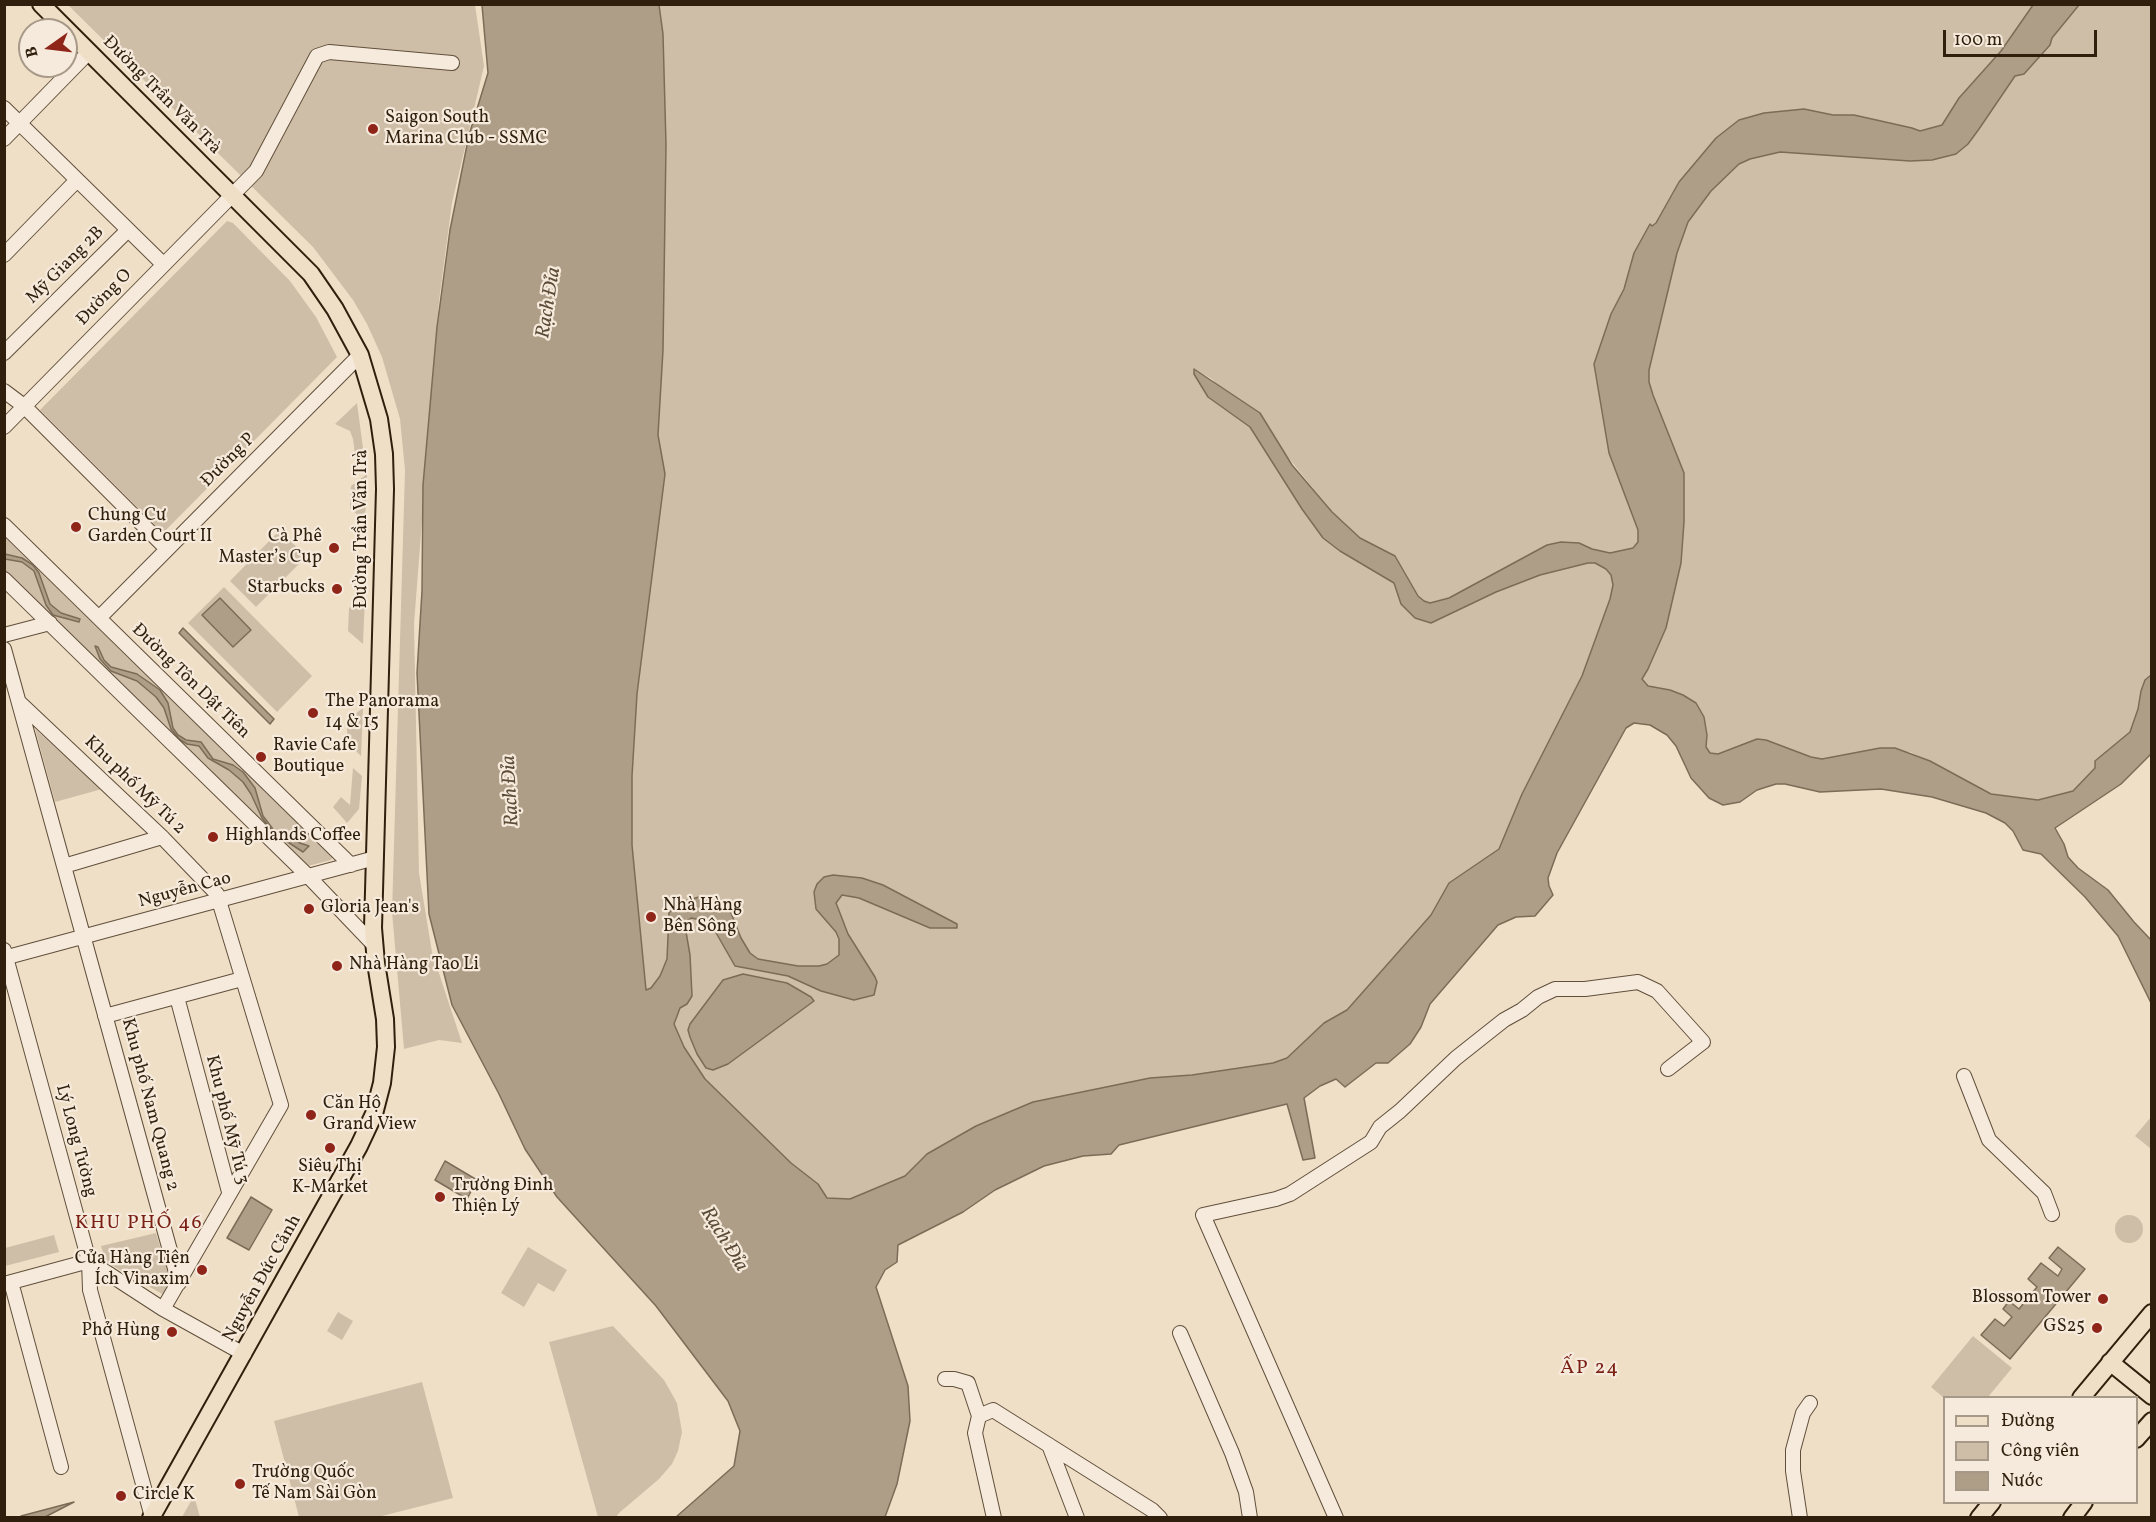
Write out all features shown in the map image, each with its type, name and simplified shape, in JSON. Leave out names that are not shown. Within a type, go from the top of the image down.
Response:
[{"type":"main road","name":"Đường Trần Văn Trà","points":[[40,4],[311,274],[336,309],[360,355],[379,419],[385,471],[375,858]]},
{"type":"main road","name":"Nguyễn Đức Cảnh","points":[[151,1517],[244,1354],[359,1146],[374,1114],[382,1083],[386,1033],[373,944],[375,858]]},
{"type":"main road","points":[[2083,1396],[2151,1313]]},
{"type":"main road","points":[[2110,1362],[2151,1396]]},
{"type":"main road","points":[[2138,1437],[2151,1421]]},
{"type":"main road","points":[[1979,1518],[1991,1504]]},
{"type":"main road","points":[[2072,1518],[2083,1504]]},
{"type":"street","points":[[4,139],[89,52]]},
{"type":"street","name":"Đường O","points":[[4,427],[256,171],[313,61],[320,54],[330,52],[452,63]]},
{"type":"street","points":[[4,108],[163,264]]},
{"type":"street","points":[[4,255],[77,180]]},
{"type":"street","name":"Mỹ Giang 2B","points":[[4,352],[128,230]]},
{"type":"street","name":"Đường P","points":[[99,618],[360,355]]},
{"type":"street","points":[[4,391],[24,406],[167,549]]},
{"type":"street","name":"Đường Tôn Dật Tiên","points":[[4,525],[351,865]]},
{"type":"street","points":[[4,579],[308,876],[373,944]]},
{"type":"street","points":[[4,635],[50,623]]},
{"type":"street","points":[[4,649],[84,937]]},
{"type":"street","name":"Khu phố Mỹ Tú 2","points":[[19,702],[162,837],[214,889],[220,900]]},
{"type":"street","points":[[64,866],[162,837]]},
{"type":"street","name":"Nguyễn Cao","points":[[5,955],[84,937],[375,858]]},
{"type":"street","points":[[220,900],[281,1105],[229,1192]]},
{"type":"street","name":"Khu phố Nam Quang 2","points":[[84,937],[179,1283]]},
{"type":"street","name":"Lý Long Tường","points":[[5,955],[89,1261],[90,1290],[151,1517]]},
{"type":"street","points":[[105,1016],[242,979]]},
{"type":"street","points":[[1336,1518],[1203,1215],[1290,1194],[1371,1142],[1380,1127],[1456,1058],[1504,1020],[1522,1010],[1538,997],[1555,989],[1585,990],[1638,982],[1657,991],[1703,1042],[1668,1069]]},
{"type":"street","name":"Khu phố Mỹ Tú 3","points":[[163,1308],[229,1192],[177,997]]},
{"type":"street","points":[[1964,1076],[1989,1140],[2044,1193],[2052,1214]]},
{"type":"street","points":[[61,1467],[8,1283],[89,1261],[163,1308],[244,1354]]},
{"type":"street","points":[[1180,1333],[1232,1453],[1246,1492],[1250,1518]]},
{"type":"street","points":[[945,1379],[968,1383],[979,1416],[975,1433],[994,1518]]},
{"type":"street","points":[[1800,1518],[1793,1471],[1793,1450],[1803,1413],[1810,1403]]},
{"type":"street","points":[[979,1416],[993,1410],[1160,1518]]},
{"type":"street","points":[[1050,1445],[1077,1518]]},
{"type":"green space","points":[[68,5],[475,5],[484,66],[452,203],[439,301],[414,624],[419,873],[432,952],[462,1043],[439,1040],[404,1049],[392,912],[405,470],[400,419],[382,357],[353,300],[313,247]]},
{"type":"green space","points":[[659,5],[2033,5],[2001,51],[1959,98],[1942,125],[1920,131],[1854,115],[1833,115],[1804,109],[1764,113],[1679,182],[1656,223],[1634,253],[1624,289],[1611,314],[1594,364],[1609,453],[1638,530],[1638,542],[1633,548],[1610,553],[1579,543],[1547,545],[1449,598],[1430,603],[1424,601],[1418,596],[1395,556],[1360,538],[1347,528],[1283,451],[1212,379],[1194,369],[1208,397],[1250,427],[1323,538],[1340,551],[1394,583],[1402,604],[1415,618],[1431,623],[1496,592],[1540,575],[1588,563],[1595,563],[1606,569],[1611,575],[1613,585],[1610,599],[1582,676],[1522,794],[1500,849],[1449,883],[1431,915],[1347,1010],[1324,1023],[1287,1058],[1273,1063],[1192,1075],[1150,1078],[1100,1088],[976,1126],[927,1154],[905,1176],[850,1199],[827,1198],[818,1184],[791,1163],[705,1079],[684,1047],[674,1024],[646,991],[632,845],[632,776],[637,694],[665,474],[658,435],[663,350],[666,145],[663,34]]},
{"type":"green space","points":[[2079,5],[2151,5],[2152,675],[2145,680],[2131,732],[2095,761],[2095,768],[2073,791],[2038,801],[1991,794],[1910,752],[1822,759],[1757,739],[1717,754],[1710,753],[1706,747],[1704,717],[1670,690],[1648,686],[1642,678],[1666,628],[1681,563],[1684,473],[1653,395],[1649,382],[1649,370],[1677,253],[1688,222],[1711,191],[1739,164],[1750,159],[1780,152],[1910,161],[1932,160],[1956,154],[1968,144],[2015,76],[2050,45],[2052,39]]},
{"type":"green space","points":[[227,221],[233,223],[290,281],[316,317],[337,357],[163,533],[40,410]]},
{"type":"green space","points":[[357,403],[363,448],[355,454],[350,431],[335,424]]},
{"type":"green space","points":[[367,474],[365,522],[350,508],[351,486]]},
{"type":"green space","points":[[280,530],[306,557],[256,607],[230,581]]},
{"type":"green space","points":[[4,532],[333,856],[331,860],[308,866],[302,865],[5,572]]},
{"type":"green space","points":[[224,587],[312,676],[277,712],[188,623]]},
{"type":"green space","points":[[365,597],[363,644],[348,631],[349,608]]},
{"type":"green space","points":[[363,708],[361,756],[347,742],[347,720]]},
{"type":"green space","points":[[35,729],[102,789],[55,802]]},
{"type":"green space","points":[[353,768],[362,776],[359,809],[347,823],[333,807],[341,797],[350,805]]},
{"type":"green space","points":[[2151,1117],[2151,1149],[2135,1136]]},
{"type":"green space","points":[[2129,1215],[2139,1219],[2143,1229],[2139,1239],[2129,1243],[2119,1239],[2115,1229],[2119,1219]]},
{"type":"green space","points":[[156,1233],[171,1283],[164,1295],[106,1262],[101,1246]]},
{"type":"green space","points":[[54,1235],[59,1252],[5,1266],[5,1248]]},
{"type":"green space","points":[[528,1247],[567,1270],[554,1292],[538,1283],[524,1307],[501,1293]]},
{"type":"green space","points":[[338,1312],[353,1321],[342,1340],[327,1331]]},
{"type":"green space","points":[[613,1326],[664,1380],[677,1403],[682,1432],[678,1451],[672,1464],[659,1479],[616,1517],[598,1517],[549,1342]]},
{"type":"green space","points":[[1973,1336],[2012,1368],[1989,1396],[1943,1397],[1931,1387]]},
{"type":"green space","points":[[422,1382],[453,1498],[378,1517],[299,1517],[274,1421]]},
{"type":"green space","points":[[194,1496],[200,1517],[182,1517]]},
{"type":"water","name":"Rạch Đỉa","points":[[482,5],[659,5],[663,34],[666,145],[663,350],[658,435],[665,474],[637,694],[632,776],[632,845],[646,990],[651,988],[660,976],[667,959],[669,913],[678,903],[699,897],[708,896],[727,903],[741,938],[750,953],[758,959],[798,966],[827,964],[839,955],[839,939],[836,932],[816,909],[814,892],[817,884],[824,877],[833,875],[862,878],[883,885],[957,924],[957,928],[930,928],[859,898],[842,895],[836,903],[848,934],[877,982],[874,995],[854,1000],[821,991],[788,976],[735,966],[715,931],[696,919],[691,918],[687,921],[685,926],[690,955],[692,996],[687,1004],[680,1008],[674,1024],[684,1047],[705,1079],[791,1163],[818,1184],[827,1198],[850,1199],[905,1176],[927,1154],[976,1126],[1033,1102],[1150,1078],[1192,1075],[1273,1063],[1287,1058],[1324,1023],[1347,1010],[1431,915],[1449,883],[1499,849],[1522,794],[1582,676],[1610,599],[1613,585],[1611,575],[1606,569],[1595,563],[1588,563],[1540,575],[1496,592],[1431,623],[1415,618],[1401,604],[1394,583],[1340,551],[1323,538],[1250,427],[1208,397],[1194,374],[1194,369],[1260,413],[1292,465],[1332,512],[1360,538],[1395,556],[1418,596],[1424,601],[1430,603],[1449,598],[1547,545],[1561,542],[1579,543],[1610,553],[1633,548],[1638,542],[1638,530],[1609,453],[1594,364],[1611,314],[1624,289],[1634,253],[1650,224],[1652,226],[1656,223],[1679,182],[1716,138],[1739,120],[1764,113],[1804,109],[1833,115],[1854,115],[1920,131],[1942,125],[1959,98],[2001,51],[2033,5],[2079,5],[2052,38],[2050,45],[2024,74],[2015,76],[1968,144],[1956,154],[1932,160],[1910,161],[1780,152],[1750,159],[1739,164],[1711,191],[1688,222],[1677,253],[1649,370],[1649,382],[1653,395],[1684,473],[1681,563],[1666,628],[1642,679],[1648,686],[1670,690],[1696,703],[1704,717],[1706,747],[1710,753],[1718,754],[1757,739],[1822,759],[1880,748],[1895,748],[1930,761],[1991,794],[2038,800],[2073,791],[2095,768],[2095,761],[2130,732],[2145,680],[2151,675],[2151,754],[2121,784],[2055,828],[2068,857],[2078,868],[2108,890],[2151,940],[2151,1003],[2118,936],[2085,897],[2041,854],[2023,850],[2013,831],[2005,823],[1986,813],[1932,797],[1881,789],[1820,792],[1776,784],[1757,790],[1740,802],[1723,805],[1709,798],[1691,778],[1676,746],[1667,735],[1650,725],[1634,723],[1626,728],[1557,853],[1548,878],[1553,895],[1535,916],[1516,917],[1498,925],[1430,1004],[1421,1027],[1410,1044],[1388,1063],[1376,1063],[1345,1087],[1336,1079],[1320,1086],[1304,1098],[1315,1158],[1303,1160],[1287,1104],[1119,1145],[1111,1154],[1083,1156],[1044,1166],[995,1190],[963,1212],[898,1245],[897,1262],[885,1270],[876,1287],[908,1386],[910,1421],[897,1484],[885,1517],[676,1517],[734,1466],[740,1431],[728,1401],[656,1306],[557,1197],[525,1149],[452,1005],[429,914],[417,673],[422,591],[423,485],[437,327],[450,230],[469,135],[488,73]]},
{"type":"water","points":[[5,554],[22,558],[33,565],[39,573],[50,604],[61,613],[80,619],[79,622],[53,615],[46,605],[34,571],[22,562],[5,559]]},
{"type":"water","points":[[220,598],[251,630],[233,647],[202,615]]},
{"type":"water","points":[[183,628],[274,719],[270,724],[179,633]]},
{"type":"water","points":[[95,646],[111,667],[137,674],[160,690],[168,703],[173,728],[178,735],[186,740],[201,742],[213,759],[233,765],[243,772],[255,788],[263,816],[273,829],[288,839],[309,846],[303,852],[274,833],[262,818],[243,782],[229,770],[208,758],[199,746],[187,744],[179,739],[171,729],[164,708],[156,697],[137,681],[111,671],[100,659]]},
{"type":"water","points":[[743,974],[787,983],[814,1001],[728,1064],[713,1070],[706,1068],[690,1037],[688,1030],[690,1024],[723,980]]},
{"type":"water","points":[[445,1161],[477,1180],[467,1199],[435,1180]]},
{"type":"water","points":[[251,1197],[272,1210],[249,1250],[227,1238]]},
{"type":"water","points":[[2058,1247],[2085,1269],[2010,1359],[1981,1335],[1995,1319],[2004,1326],[2012,1317],[2003,1309],[2009,1301],[2019,1309],[2037,1287],[2028,1279],[2041,1263],[2058,1276],[2062,1269],[2049,1258]]},
{"type":"water","points":[[74,1502],[45,1517],[21,1517],[21,1516]]},
{"type":"place","name":"Saigon South Marina Club - SSMC","points":[[373,129]]},
{"type":"place","name":"Chung Cư Garden Court II","points":[[76,527]]},
{"type":"place","name":"Cà Phê Master’s Cup","points":[[334,548]]},
{"type":"place","name":"Starbucks","points":[[337,589]]},
{"type":"place","name":"The Panorama 14 & 15","points":[[313,713]]},
{"type":"place","name":"Ravie Cafe Boutique","points":[[261,757]]},
{"type":"place","name":"Highlands Coffee","points":[[213,837]]},
{"type":"place","name":"Gloria Jean's","points":[[309,909]]},
{"type":"place","name":"Nhà Hàng Bên Sông","points":[[651,917]]},
{"type":"place","name":"Nhà Hàng Tao Li","points":[[337,966]]},
{"type":"place","name":"Căn Hộ Grand View","points":[[311,1115]]},
{"type":"place","name":"Siêu Thị K-Market","points":[[330,1148]]},
{"type":"place","name":"Trường Đinh Thiện Lý","points":[[440,1197]]},
{"type":"place","name":"Cửa Hàng Tiện Ích Vinaxim","points":[[202,1270]]},
{"type":"place","name":"Blossom Tower","points":[[2103,1299]]},
{"type":"place","name":"GS25","points":[[2097,1328]]},
{"type":"place","name":"Phở Hùng","points":[[172,1332]]},
{"type":"place","name":"Trường Quốc Tế Nam Sài Gòn","points":[[240,1484]]},
{"type":"place","name":"Circle K","points":[[121,1496]]},
{"type":"district","name":"KHU PHỐ 46","points":[[139,1224]]},
{"type":"district","name":"ẤP 24","points":[[1590,1369]]}]
